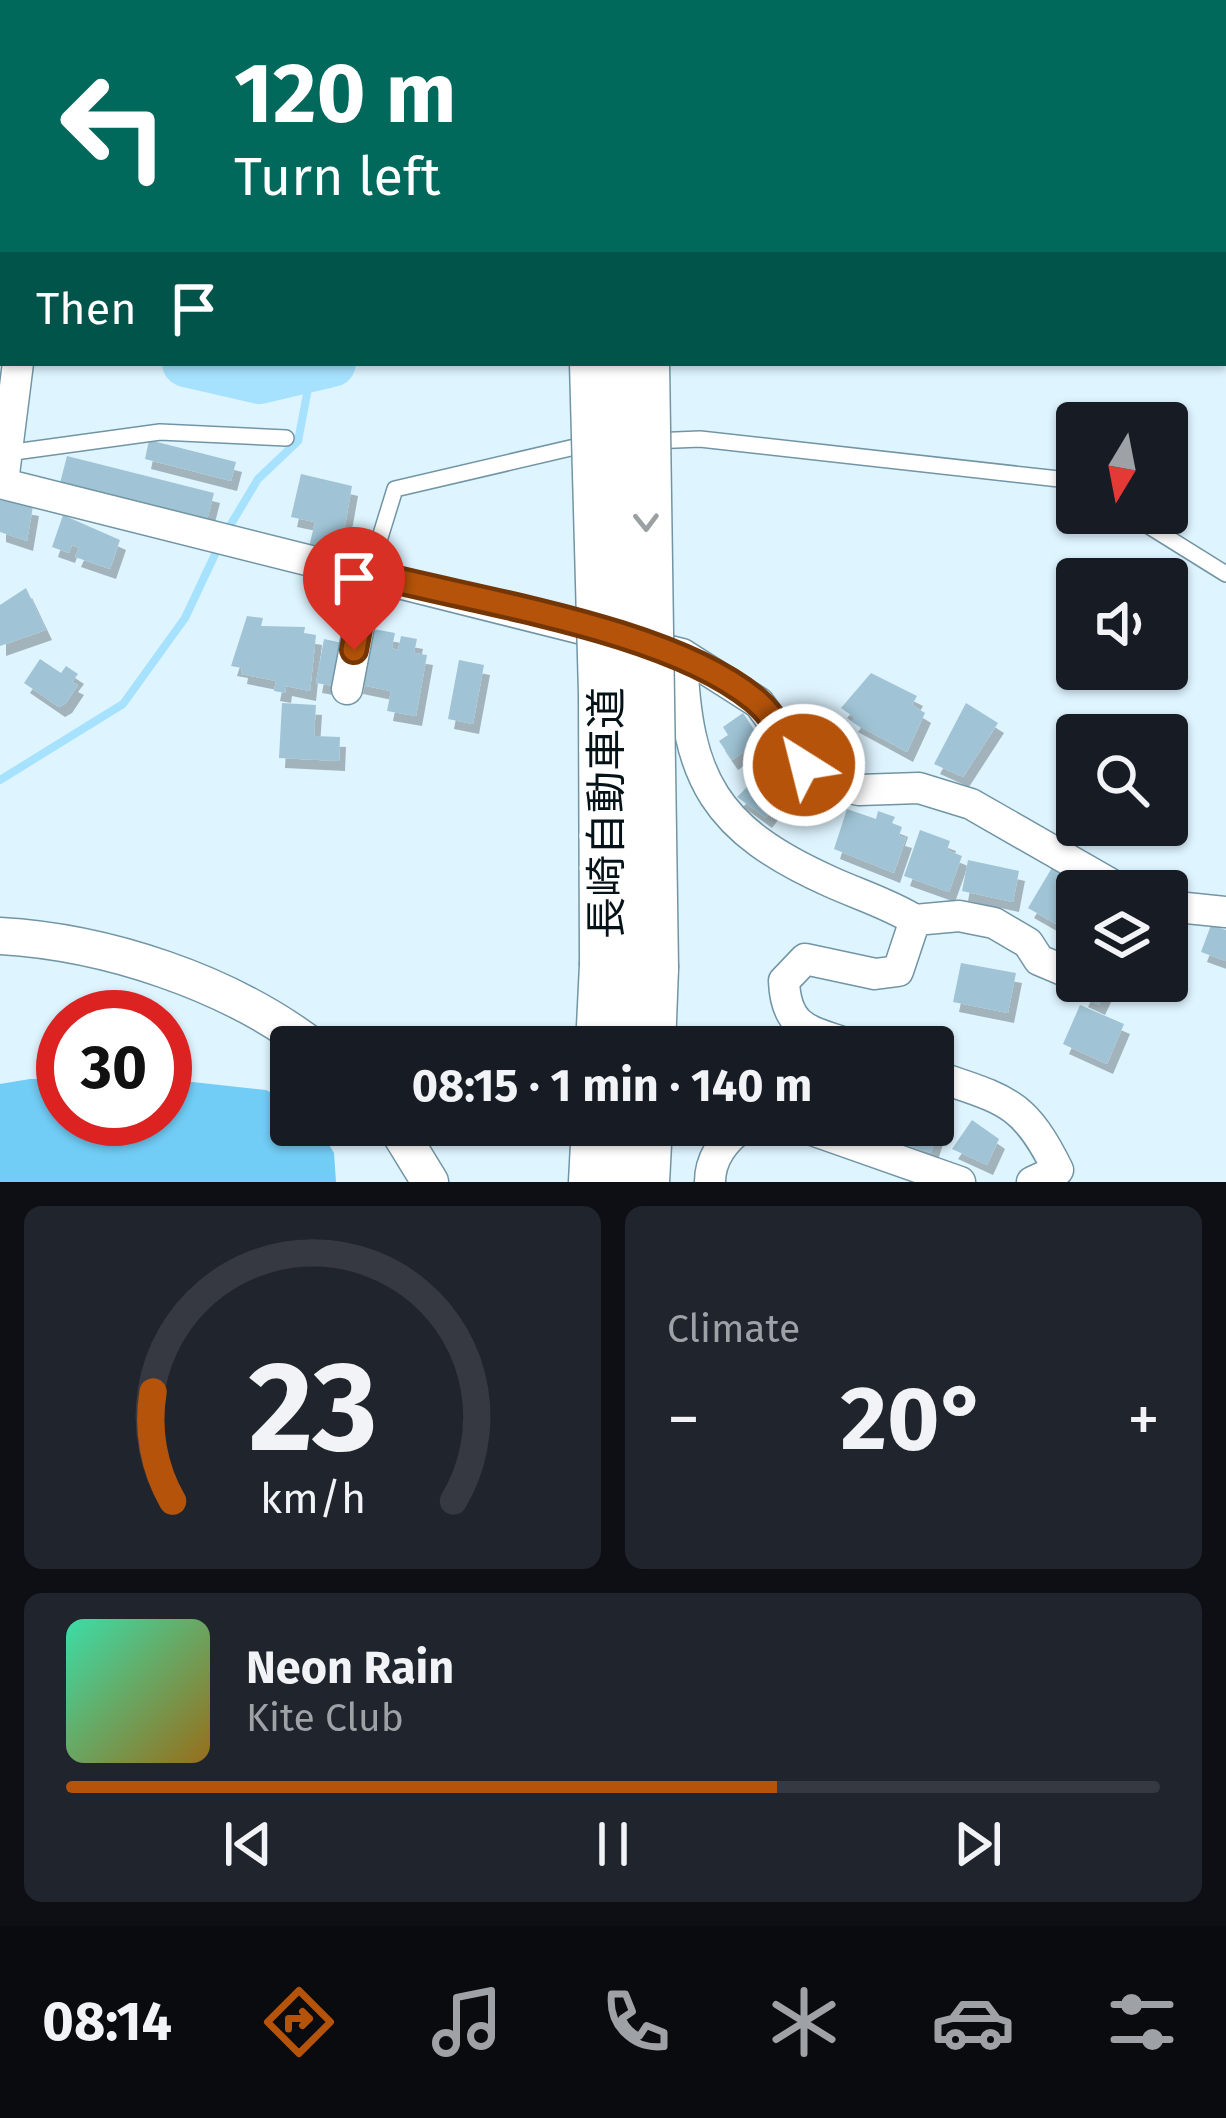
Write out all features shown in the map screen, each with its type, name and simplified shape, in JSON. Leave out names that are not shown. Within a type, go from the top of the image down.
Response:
[{"type":"highway","name":"長崎自動車道","points":[[597,366],[607,693],[629,967],[643,1026]]},
{"type":"highway","name":"長崎自動車道","points":[[610,1026],[629,967],[642,366]]},
{"type":"highway","points":[[596,1182],[598,1146]]},
{"type":"highway","points":[[642,1182],[644,1146]]},
{"type":"street","points":[[18,366],[3,473],[204,533],[682,654],[759,703],[804,765],[827,783],[859,790],[920,788],[971,805],[1087,870]]},
{"type":"street","points":[[347,689],[369,573]]},
{"type":"street","points":[[682,654],[684,712],[696,767],[726,811],[758,845],[915,920],[958,916],[994,923],[1028,943],[1039,960],[1056,967]]},
{"type":"street","points":[[1188,908],[1226,912]]},
{"type":"street","points":[[800,1026],[784,1007],[784,980],[805,959],[875,974],[898,970],[915,920]]},
{"type":"street","points":[[0,936],[76,947],[176,976],[285,1026]]},
{"type":"street","points":[[954,1082],[1004,1100],[1025,1113],[1058,1178]]},
{"type":"street","points":[[408,1146],[430,1182]]},
{"type":"street","points":[[710,1182],[710,1166],[722,1146]]},
{"type":"street","points":[[858,1146],[960,1182]]},
{"type":"lane","points":[[3,473],[160,432],[286,438]]},
{"type":"lane","points":[[369,573],[395,489],[576,444],[700,439],[1056,479]]},
{"type":"lane","points":[[1162,534],[1226,574]]},
{"type":"shaded area","points":[[36,1079],[36,1146],[192,1146],[192,1082],[266,1090],[270,1092],[270,1146],[330,1146],[336,1182],[0,1182],[0,1084]]},
{"type":"building","points":[[149,440],[236,462],[231,481],[145,459]]},
{"type":"building","points":[[67,456],[214,493],[206,524],[59,487]]},
{"type":"building","points":[[301,474],[352,486],[340,554],[309,547],[315,522],[291,517]]},
{"type":"building","points":[[0,500],[33,506],[27,541],[0,532]]},
{"type":"building","points":[[63,515],[120,540],[110,569],[75,557],[79,548],[72,545],[69,553],[52,547]]},
{"type":"building","points":[[26,588],[46,630],[0,646],[0,605]]},
{"type":"building","points":[[247,616],[263,618],[261,626],[305,627],[304,633],[316,635],[310,691],[286,686],[285,693],[274,691],[276,681],[241,674],[242,668],[231,666]]},
{"type":"building","points":[[368,628],[395,633],[392,648],[398,650],[401,636],[417,639],[414,653],[427,655],[416,716],[387,711],[391,691],[357,684]]},
{"type":"building","points":[[324,639],[347,644],[339,687],[316,683]]},
{"type":"building","points":[[40,659],[61,673],[66,666],[78,674],[72,682],[78,685],[59,707],[24,683]]},
{"type":"building","points":[[459,660],[484,665],[473,724],[448,719]]},
{"type":"building","points":[[871,673],[917,696],[912,705],[925,713],[907,752],[852,722],[855,718],[841,708]]},
{"type":"building","points":[[282,703],[316,705],[314,736],[340,737],[339,761],[279,758]]},
{"type":"building","points":[[966,703],[998,723],[963,777],[934,764]]},
{"type":"building","points":[[743,713],[761,740],[732,760],[719,741],[728,735],[723,727]]},
{"type":"building","points":[[774,758],[795,780],[766,818],[737,797],[755,779],[751,775]]},
{"type":"building","points":[[847,809],[876,819],[878,811],[895,817],[892,823],[902,827],[899,836],[906,838],[894,873],[834,849]]},
{"type":"building","points":[[920,830],[950,841],[947,850],[962,856],[949,892],[904,876]]},
{"type":"building","points":[[968,860],[1019,871],[1013,902],[962,891]]},
{"type":"building","points":[[1053,866],[1058,870],[1056,924],[1028,908]]},
{"type":"building","points":[[1211,925],[1226,930],[1226,961],[1201,952]]},
{"type":"building","points":[[961,963],[1016,973],[1008,1013],[953,1002]]},
{"type":"building","points":[[1080,1005],[1124,1024],[1107,1064],[1063,1044]]},
{"type":"building","points":[[972,1120],[999,1139],[987,1165],[952,1149]]},
{"type":"waterway","points":[[199,366],[260,380],[319,366]]},
{"type":"waterway","points":[[225,534],[258,479],[298,441],[312,368]]},
{"type":"waterway","points":[[0,780],[123,704],[185,618],[218,548]]},
{"type":"route","points":[[354,650],[369,573],[545,617],[682,654],[731,681],[759,703],[804,765]]}]
